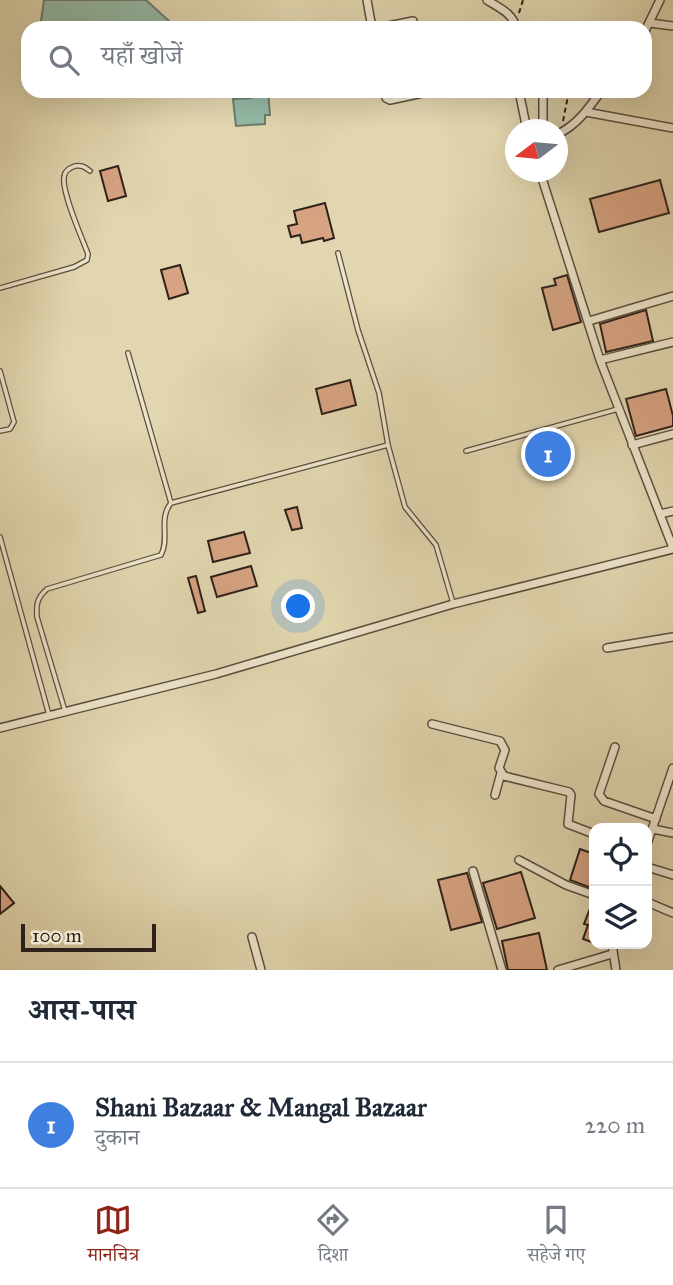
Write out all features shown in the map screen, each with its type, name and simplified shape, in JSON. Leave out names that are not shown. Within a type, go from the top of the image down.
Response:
[{"type":"street","points":[[367,0],[371,21]]},
{"type":"street","points":[[487,0],[509,14],[513,21]]},
{"type":"street","points":[[651,21],[660,0]]},
{"type":"street","points":[[652,23],[673,26]]},
{"type":"street","points":[[520,98],[525,119]]},
{"type":"street","points":[[542,119],[543,98]]},
{"type":"street","points":[[568,127],[586,112],[596,98]]},
{"type":"street","points":[[586,112],[673,128]]},
{"type":"street","points":[[0,727],[216,674],[453,604],[673,549],[600,360],[543,182]]},
{"type":"street","points":[[589,321],[673,296]]},
{"type":"street","points":[[600,360],[673,342]]},
{"type":"street","points":[[632,445],[673,434]]},
{"type":"street","points":[[660,514],[673,511]]},
{"type":"street","points":[[607,648],[673,637]]},
{"type":"street","points":[[432,724],[500,741],[505,750],[495,795]]},
{"type":"street","points":[[615,747],[599,794],[601,798],[604,802],[656,819]]},
{"type":"street","points":[[673,768],[653,829],[673,833]]},
{"type":"street","points":[[500,773],[569,792],[571,799],[568,824],[589,832]]},
{"type":"street","points":[[519,860],[566,885],[589,893]]},
{"type":"street","points":[[652,868],[673,874]]},
{"type":"street","points":[[473,871],[502,970]]},
{"type":"street","points":[[652,904],[673,913]]},
{"type":"street","points":[[252,937],[261,970]]},
{"type":"street","points":[[612,949],[616,970]]},
{"type":"street","points":[[558,970],[612,954]]},
{"type":"lane","points":[[0,288],[74,267],[87,260],[88,254],[68,197],[64,176],[65,172],[76,166],[90,171]]},
{"type":"lane","points":[[338,253],[369,368],[379,393],[388,445],[405,507],[436,545],[453,604]]},
{"type":"lane","points":[[65,711],[37,617],[36,604],[40,595],[56,585],[162,555],[165,546],[164,516],[171,503],[128,353]]},
{"type":"lane","points":[[0,371],[14,422],[10,429],[0,431]]},
{"type":"lane","points":[[466,451],[618,410]]},
{"type":"lane","points":[[171,503],[388,445]]},
{"type":"lane","points":[[0,537],[49,715]]},
{"type":"path","points":[[517,21],[523,0]]},
{"type":"path","points":[[562,119],[567,98]]},
{"type":"shaded area","points":[[44,0],[146,0],[169,21],[41,21]]},
{"type":"shaded area","points":[[269,98],[270,115],[265,115],[265,124],[236,126],[233,99]]},
{"type":"building","points":[[118,166],[126,196],[108,201],[100,171]]},
{"type":"building","points":[[660,180],[669,213],[599,232],[590,199]]},
{"type":"building","points":[[325,203],[334,238],[302,243],[300,235],[291,237],[288,226],[297,224],[294,211]]},
{"type":"building","points":[[180,265],[188,293],[169,299],[161,270]]},
{"type":"building","points":[[567,275],[581,322],[553,330],[542,288],[556,285],[554,279]]},
{"type":"building","points":[[646,310],[653,341],[606,352],[600,324]]},
{"type":"building","points":[[350,380],[356,405],[322,414],[316,389]]},
{"type":"building","points":[[666,389],[673,426],[636,436],[626,399]]},
{"type":"building","points":[[297,507],[302,528],[292,530],[285,510]]},
{"type":"building","points":[[244,532],[250,553],[213,562],[208,541]]},
{"type":"building","points":[[251,566],[257,586],[217,597],[211,577]]},
{"type":"building","points":[[196,576],[205,611],[198,613],[188,578]]},
{"type":"building","points":[[580,849],[589,852],[589,887],[570,880]]},
{"type":"building","points":[[521,872],[535,918],[497,929],[483,883]]},
{"type":"building","points":[[467,873],[482,922],[451,930],[438,880]]},
{"type":"building","points":[[0,886],[14,903],[0,914]]},
{"type":"building","points":[[589,911],[589,941],[583,939],[588,925],[584,924]]},
{"type":"building","points":[[539,933],[547,970],[508,970],[502,941]]},
{"type":"place","name":"Shani Bazaar & Mangal Bazaar","points":[[548,454]]}]
